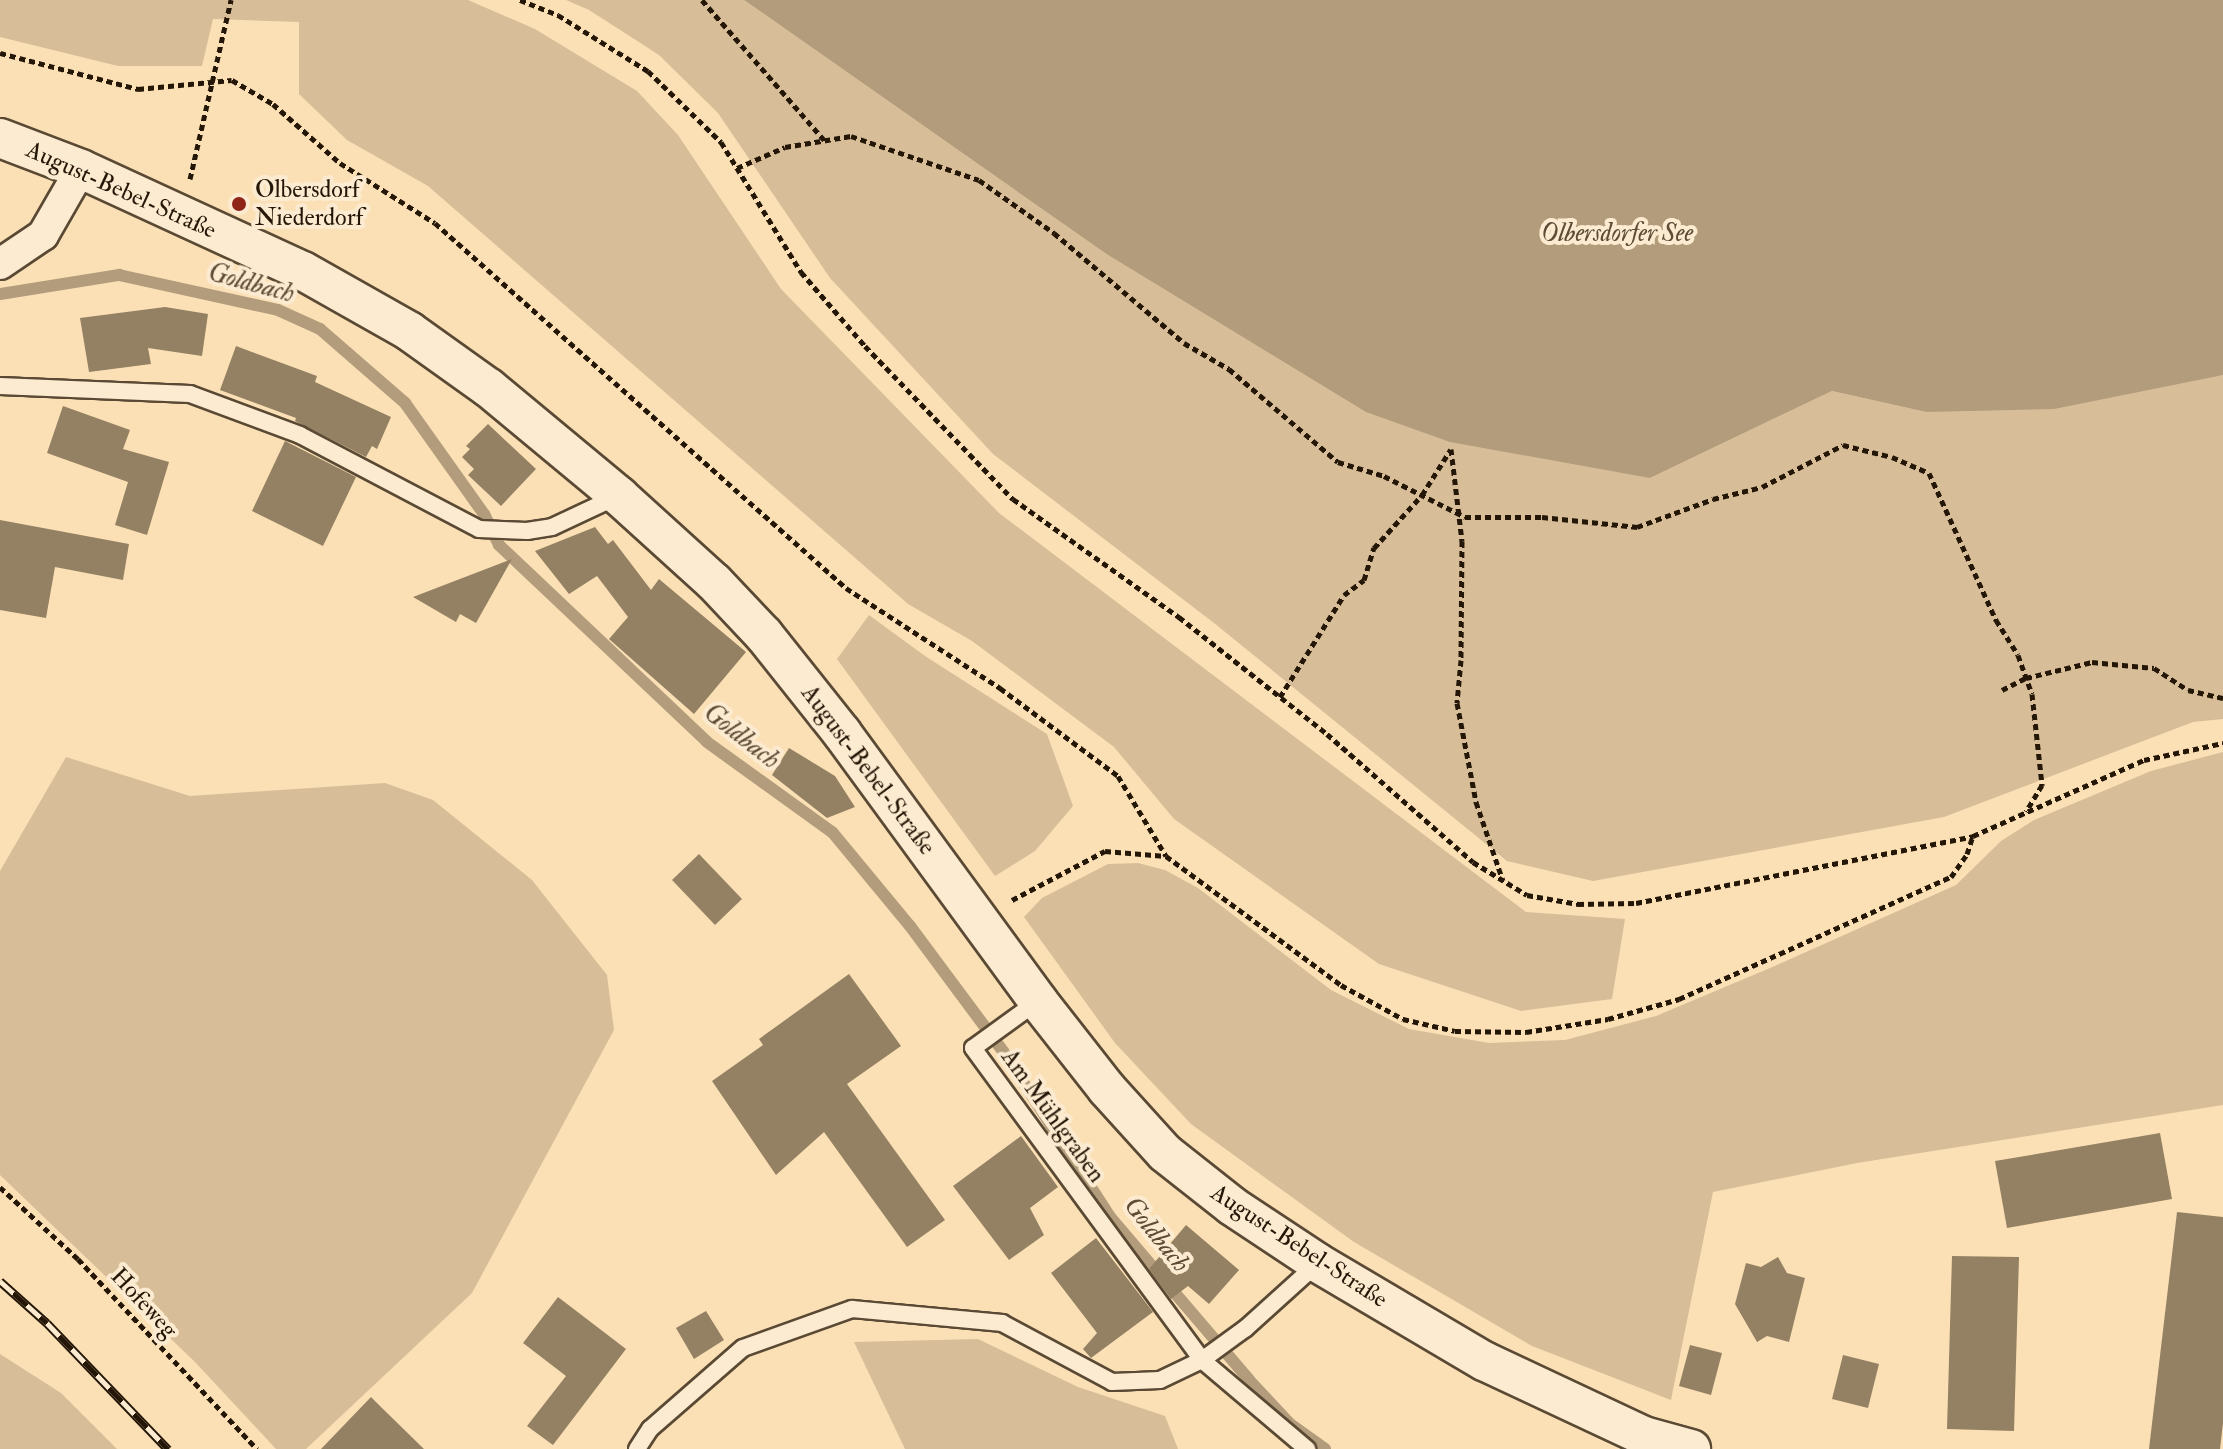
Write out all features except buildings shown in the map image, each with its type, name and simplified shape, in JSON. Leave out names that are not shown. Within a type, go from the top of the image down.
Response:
[{"type":"street","name":"August-Bebel-Straße","points":[[0,138],[81,169],[303,271],[409,331],[489,388],[619,496],[714,582],[764,635],[980,918],[1026,1009],[1107,1089],[1165,1153],[1232,1206],[1318,1263],[1484,1361],[1644,1436],[1691,1449]]},
{"type":"street","points":[[0,264],[43,235],[81,169]]},
{"type":"lane","points":[[0,386],[190,394],[300,435],[479,529],[527,531],[552,527],[619,496]]},
{"type":"lane","name":"Am Mühlgraben","points":[[1026,1009],[973,1048],[1202,1360],[1307,1449]]},
{"type":"lane","points":[[637,1449],[650,1429],[743,1348],[852,1309],[1002,1323],[1112,1382],[1160,1380],[1202,1360],[1246,1328],[1318,1263]]},
{"type":"path","points":[[182,215],[231,0]]},
{"type":"path","points":[[520,0],[558,15],[648,71],[721,142],[801,272],[865,346],[1013,499],[1179,617],[1280,697],[1473,862],[1527,895],[1578,904],[1636,903],[1973,836],[2144,760],[2223,743]]},
{"type":"path","points":[[702,0],[824,140]]},
{"type":"path","points":[[0,53],[138,89],[232,80],[273,104],[340,163],[435,223],[846,588],[1000,688],[1118,776],[1166,856],[1341,985],[1403,1019],[1455,1031],[1526,1032],[1608,1019],[1679,999],[1951,877],[1967,854],[1973,836]]},
{"type":"path","points":[[737,168],[785,147],[851,136],[979,180],[1054,233],[1184,343],[1229,369],[1338,462],[1384,476],[1465,517],[1542,517],[1637,527],[1713,499],[1762,487],[1843,445],[1892,457],[1929,473],[1953,531],[2026,678],[2042,764],[2042,785],[2026,812]]},
{"type":"path","points":[[1280,697],[1344,595],[1364,580],[1374,548],[1422,495],[1451,449],[1456,512],[1462,541],[1461,660],[1457,703],[1476,802],[1503,881]]},
{"type":"path","points":[[2002,690],[2026,678],[2092,662],[2154,668],[2188,690],[2223,698]]},
{"type":"path","points":[[980,918],[1105,851],[1166,856]]},
{"type":"path","name":"Hofeweg","points":[[0,1187],[78,1259],[257,1449]]},
{"type":"shaded area","points":[[0,0],[468,0],[535,29],[637,91],[678,135],[781,289],[999,513],[1526,912],[1625,919],[1612,999],[1521,1011],[1379,964],[1174,819],[1114,747],[972,641],[908,604],[428,186],[347,140],[299,94],[299,22],[213,19],[202,66],[118,66],[0,37]]},
{"type":"shaded area","points":[[566,0],[744,0],[1105,253],[1650,478],[1832,391],[1926,412],[2223,375],[2223,719],[2193,722],[1944,817],[1593,881],[1507,861],[1214,623],[993,454],[830,278],[718,113],[659,55],[589,10]]},
{"type":"shaded area","points":[[869,615],[925,656],[1047,734],[1073,806],[1035,851],[995,876],[837,659]]},
{"type":"shaded area","points":[[2223,752],[2223,1105],[1857,1163],[1713,1192],[1671,1400],[1532,1346],[1354,1242],[1191,1124],[1115,1043],[1024,917],[1042,898],[1108,864],[1138,863],[1165,870],[1198,888],[1331,990],[1409,1029],[1489,1043],[1565,1040],[1656,1016],[1770,968],[1956,885],[2001,841],[2034,820],[2151,771]]},
{"type":"shaded area","points":[[66,757],[190,796],[385,783],[433,800],[532,880],[607,975],[614,1030],[472,1293],[306,1449],[276,1449],[195,1362],[0,1175],[0,871]]},
{"type":"shaded area","points":[[978,1339],[1078,1387],[1165,1416],[1178,1449],[905,1449],[854,1342]]},
{"type":"shaded area","points":[[0,1354],[61,1393],[117,1449],[0,1449]]},
{"type":"water","name":"Olbersdorfer See","points":[[744,0],[2223,0],[2223,375],[2054,409],[1926,412],[1832,391],[1650,478],[1450,442],[1366,412],[1105,253]]},
{"type":"waterway","name":"Goldbach","points":[[0,294],[119,275],[278,310],[320,329],[405,403],[484,514],[499,545],[707,742],[833,833],[910,926],[1005,1054],[1110,1217],[1249,1380],[1290,1424],[1325,1449]]},
{"type":"railway","points":[[0,1281],[47,1323],[168,1449]]},
{"type":"place","name":"Olbersdorf Niederdorf","points":[[239,204]]}]
